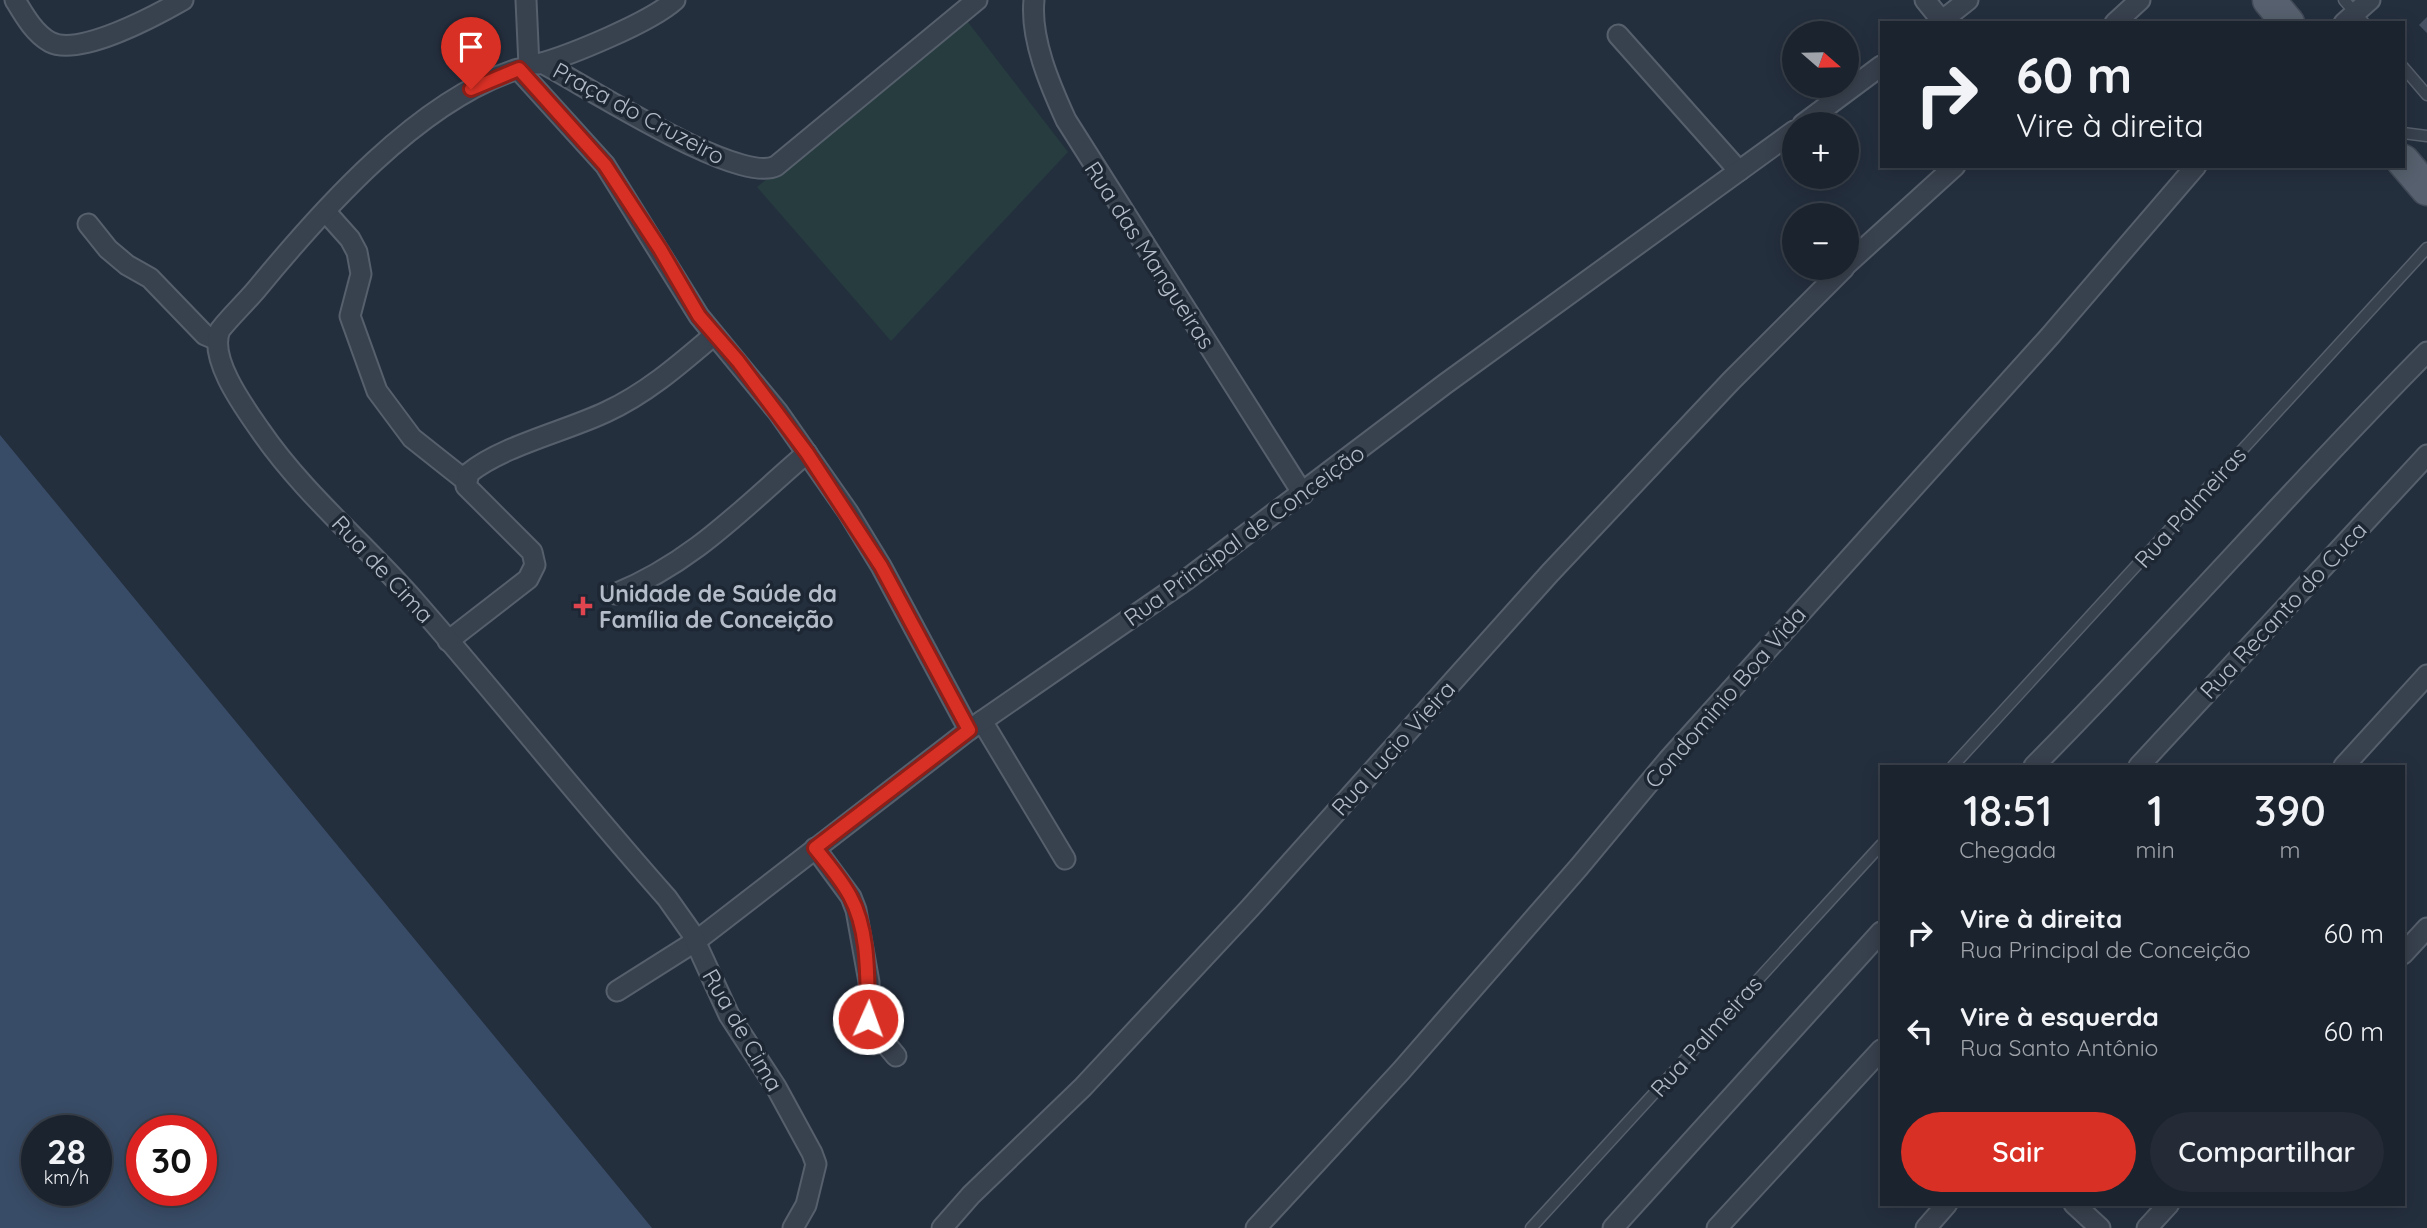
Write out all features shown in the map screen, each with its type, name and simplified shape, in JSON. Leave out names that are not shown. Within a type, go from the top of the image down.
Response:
[{"type":"main road","points":[[2269,0],[2286,21]]},
{"type":"main road","points":[[2405,163],[2427,189]]},
{"type":"street","points":[[15,0],[40,34],[48,41],[67,47],[95,40],[183,0]]},
{"type":"street","points":[[526,0],[530,66],[546,100],[605,165],[660,249],[699,316],[738,361],[807,453],[881,566],[976,726],[1065,859]]},
{"type":"street","points":[[88,224],[108,249],[127,265],[150,278],[205,335],[217,340],[226,322],[325,211],[391,148],[434,114],[491,78],[562,58],[645,19],[675,0]]},
{"type":"street","name":"Praça do Cruzeiro","points":[[530,66],[716,156],[751,169],[767,170],[776,166],[977,0]]},
{"type":"street","name":"Rua das Mangueiras","points":[[1034,0],[1035,23],[1046,73],[1079,146],[1303,494]]},
{"type":"street","points":[[1925,0],[1939,21]]},
{"type":"street","points":[[1941,21],[1968,0]]},
{"type":"street","points":[[2117,21],[2140,0]]},
{"type":"street","points":[[1618,35],[1739,171]]},
{"type":"street","points":[[1818,112],[1880,67]]},
{"type":"street","name":"Rua Principal de Conceição","points":[[617,991],[696,941],[976,726],[1141,612],[1303,494],[1456,376],[1782,140]]},
{"type":"street","name":"Rua Lucio Vieira","points":[[1859,254],[1953,168]]},
{"type":"street","name":"Condominio Boa Vida","points":[[1256,1228],[1401,1071],[1668,760],[2050,336],[2194,168]]},
{"type":"street","points":[[325,211],[350,239],[357,252],[361,274],[350,317],[377,391],[412,438],[465,480],[475,499],[532,552],[535,565],[528,579],[447,641]]},
{"type":"street","name":"Rua Lucio Vieira","points":[[942,1228],[971,1195],[1083,1087],[1250,908],[1550,573],[1731,381],[1832,280]]},
{"type":"street","points":[[465,480],[474,468],[515,448],[581,423],[644,392],[714,335]]},
{"type":"street","name":"Rua de Cima","points":[[217,340],[218,356],[231,383],[288,468],[391,574],[667,898],[696,941],[718,993],[799,1126],[816,1164],[806,1205],[793,1228]]},
{"type":"street","points":[[2035,765],[2098,703],[2218,570],[2427,352]]},
{"type":"street","points":[[615,594],[658,575],[704,545],[807,453]]},
{"type":"street","name":"Rua Recanto do Cuca","points":[[2140,765],[2427,455]]},
{"type":"street","points":[[2345,765],[2427,675]]},
{"type":"street","points":[[815,848],[853,904],[869,982],[868,1019],[874,1032],[896,1056]]},
{"type":"street","points":[[2405,952],[2427,928]]},
{"type":"street","points":[[1613,1228],[1880,933]]},
{"type":"street","points":[[1717,1228],[1880,1051]]},
{"type":"street","points":[[1926,1228],[1945,1206]]},
{"type":"street","points":[[2076,1206],[2100,1228]]},
{"type":"street","points":[[2147,1228],[2167,1206]]},
{"type":"lane","points":[[2405,69],[2427,94]]},
{"type":"lane","points":[[2405,133],[2427,136]]},
{"type":"lane","name":"Rua Palmeiras","points":[[1954,765],[2427,248]]},
{"type":"lane","name":"Rua Palmeiras","points":[[1531,1228],[1880,846]]},
{"type":"green space","points":[[964,17],[1068,152],[891,341],[757,187]]},
{"type":"water","points":[[0,435],[652,1228],[0,1228]]},
{"type":"building","points":[[2427,17],[2427,33],[2419,25]]},
{"type":"place","name":"Unidade de Saúde da Família de Conceição","points":[[583,606]]},
{"type":"route","points":[[471,89],[491,78],[519,69],[605,165],[660,249],[699,316],[778,412],[848,513],[881,566],[969,730],[815,848],[851,897],[856,910],[869,982],[868,1019]]}]
